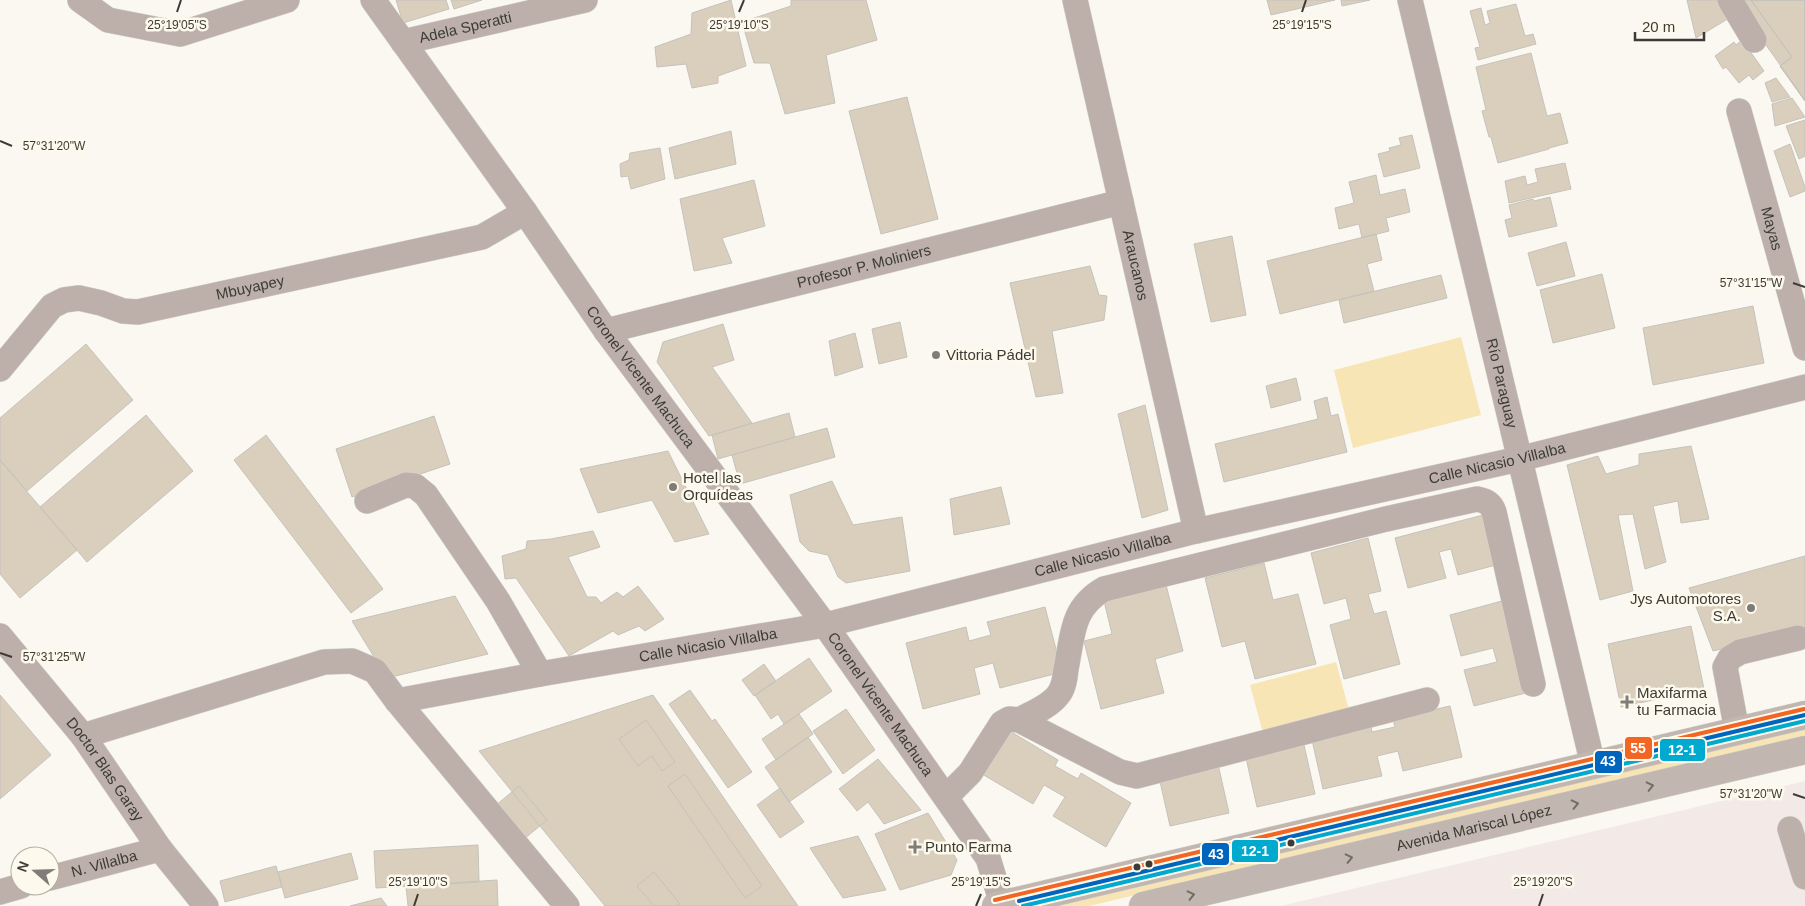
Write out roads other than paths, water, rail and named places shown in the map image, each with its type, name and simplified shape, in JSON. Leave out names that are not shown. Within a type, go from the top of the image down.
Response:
[{"type":"highway","points":[[998,906],[1805,715]]},
{"type":"highway","name":"Avenida Mariscal López","points":[[1143,906],[1805,750]]},
{"type":"street","points":[[80,0],[108,20],[180,34],[287,0]]},
{"type":"street","name":"Coronel Vicente Machuca","points":[[373,0],[525,212],[606,331],[825,625],[946,797],[988,858],[999,894],[998,906]]},
{"type":"street","name":"Adela Speratti","points":[[403,42],[525,7],[585,0]]},
{"type":"street","name":"Araucanos","points":[[1075,0],[1196,531]]},
{"type":"street","name":"Río Paraguay","points":[[1410,0],[1593,765]]},
{"type":"street","points":[[1730,0],[1754,40]]},
{"type":"street","name":"Mayas","points":[[1739,111],[1805,348]]},
{"type":"street","name":"Profesor P. Moliniers","points":[[606,331],[1121,202]]},
{"type":"street","name":"Mbuyapey","points":[[0,368],[52,306],[64,300],[78,298],[101,303],[122,311],[138,312],[482,237],[525,212]]},
{"type":"street","name":"Calle Nicasio Villalba","points":[[397,701],[540,674],[825,625],[1196,531],[1519,459],[1805,387]]},
{"type":"street","points":[[367,501],[406,485],[415,486],[426,495],[498,601],[540,674]]},
{"type":"street","points":[[1019,720],[1051,702],[1059,694],[1064,684],[1076,620],[1083,605],[1092,596],[1104,589],[1477,499],[1491,505],[1494,512],[1533,684]]},
{"type":"street","name":"Doctor Blas Garay","points":[[0,636],[83,736],[160,849],[206,906]]},
{"type":"street","points":[[1738,731],[1725,667],[1730,658],[1740,652],[1798,638]]},
{"type":"street","points":[[83,736],[324,662],[352,661],[375,671],[397,701],[567,906]]},
{"type":"street","points":[[946,797],[970,773],[1002,722],[1009,720],[1019,720],[1120,772],[1137,776],[1427,700]]},
{"type":"street","points":[[1790,829],[1805,877]]},
{"type":"street","name":"N. Villalba","points":[[60,875],[160,849]]},
{"type":"place","name":"Vittoria Pádel","points":[[936,355]]},
{"type":"place","name":"Hotel las Orquídeas","points":[[673,487]]},
{"type":"place","name":"Jys Automotores S.A.","points":[[1751,608]]},
{"type":"place","name":"Maxifarma tu Farmacia","points":[[1627,702]]},
{"type":"place","name":"Punto Farma","points":[[915,847]]}]
